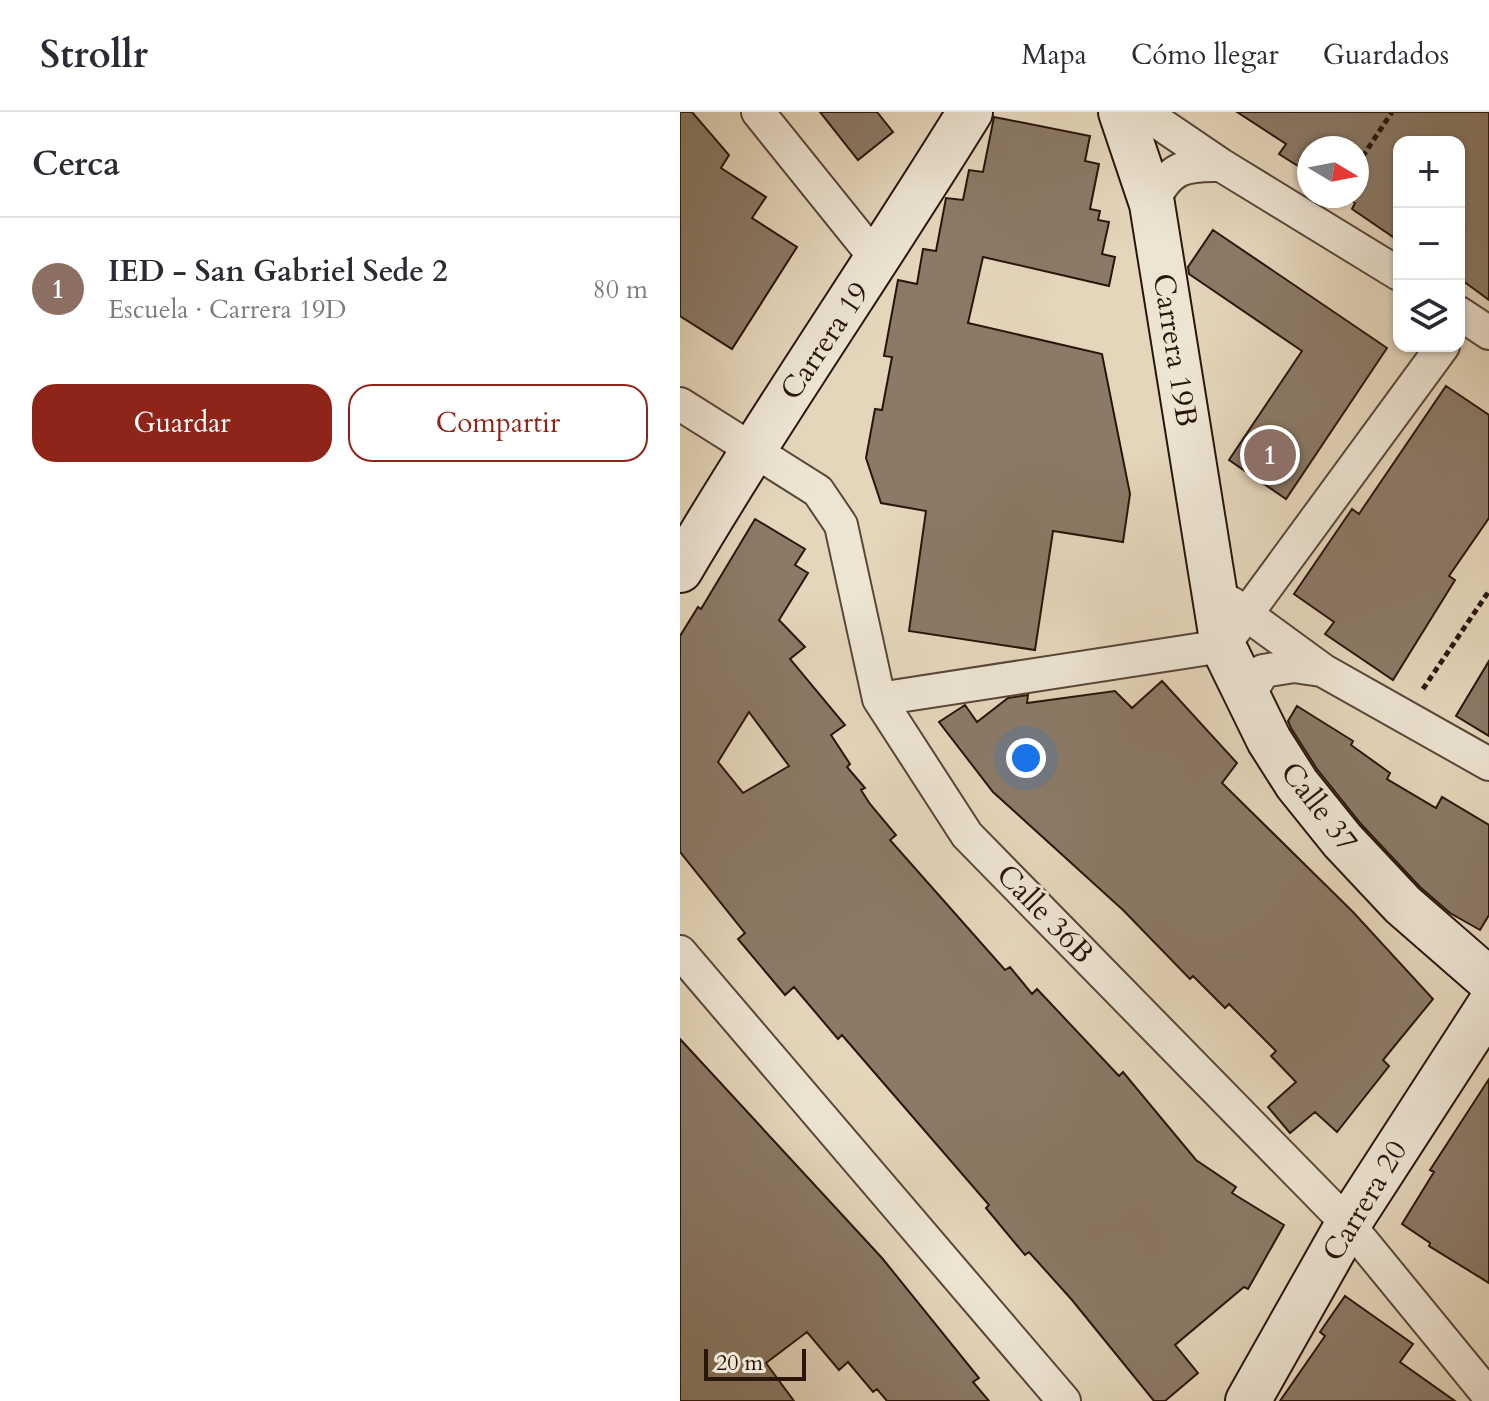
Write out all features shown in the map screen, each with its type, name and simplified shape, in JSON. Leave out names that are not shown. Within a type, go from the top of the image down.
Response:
[{"type":"street","points":[[758,112],[878,261]]},
{"type":"street","name":"Carrera 19","points":[[680,570],[750,450],[878,261],[970,112]]},
{"type":"street","name":"Carrera 19B","points":[[1121,112],[1152,204],[1228,617]]},
{"type":"street","points":[[1143,112],[1221,165],[1393,270]]},
{"type":"street","points":[[1152,204],[1161,185],[1183,167],[1221,165]]},
{"type":"street","points":[[879,699],[1228,617],[1438,352]]},
{"type":"street","name":"Calle 36B","points":[[680,404],[818,491],[841,525],[879,699],[967,835],[1348,1224],[1489,1396]]},
{"type":"street","points":[[1228,617],[1489,764]]},
{"type":"street","name":"Calle 37","points":[[1228,617],[1248,697],[1269,740],[1297,784],[1342,840],[1403,905],[1489,980]]},
{"type":"street","points":[[1248,697],[1263,671],[1294,666],[1324,671]]},
{"type":"street","points":[[680,952],[1064,1401]]},
{"type":"street","name":"Carrera 20","points":[[1248,1401],[1348,1224],[1489,1006]]},
{"type":"path","points":[[1369,147],[1392,112]]},
{"type":"path","points":[[1405,716],[1489,591]]},
{"type":"building","points":[[680,112],[692,112],[729,155],[721,168],[766,197],[752,218],[797,247],[732,349],[680,316]]},
{"type":"building","points":[[820,112],[877,112],[893,132],[858,160]]},
{"type":"building","points":[[1237,112],[1489,112],[1489,300],[1465,282],[1465,136],[1393,136],[1393,237],[1352,209],[1369,208],[1369,136],[1297,136],[1297,165],[1279,154],[1286,144]]},
{"type":"building","points":[[994,117],[1090,136],[1085,161],[1099,164],[1090,209],[1100,211],[1098,220],[1109,222],[1102,254],[1115,257],[1109,286],[983,257],[968,323],[1102,354],[1130,494],[1123,542],[1053,531],[1035,650],[909,631],[926,511],[881,503],[866,458],[875,409],[882,410],[892,357],[884,356],[898,280],[917,284],[923,249],[936,251],[946,198],[963,200],[969,170],[983,172]]},
{"type":"building","points":[[1213,230],[1387,348],[1286,499],[1229,460],[1302,351],[1189,274],[1188,267]]},
{"type":"building","points":[[1446,386],[1489,415],[1489,518],[1449,576],[1455,580],[1393,680],[1325,634],[1334,622],[1294,594],[1352,509],[1359,514]]},
{"type":"building","points":[[755,519],[805,549],[795,565],[808,573],[779,620],[805,647],[790,659],[845,725],[831,735],[850,764],[847,767],[865,788],[861,790],[870,804],[896,835],[890,840],[1005,970],[1010,967],[1032,994],[1037,989],[1119,1076],[1123,1072],[1196,1160],[1236,1187],[1232,1193],[1284,1225],[1248,1289],[1244,1287],[1175,1345],[1198,1373],[1165,1401],[1154,1401],[1072,1300],[1029,1252],[1025,1255],[986,1208],[989,1205],[842,1035],[838,1039],[794,987],[785,995],[738,939],[745,933],[680,852],[680,636],[698,607],[701,609]],"holes":[[[749,712],[789,766],[743,793],[718,762]]]},
{"type":"building","points":[[1489,661],[1489,736],[1456,716]]},
{"type":"building","points":[[1162,681],[1237,763],[1222,783],[1353,912],[1433,999],[1383,1060],[1389,1066],[1337,1132],[1315,1112],[1290,1133],[1268,1107],[1296,1082],[1271,1056],[1276,1051],[1229,1004],[1225,1008],[1193,976],[1190,979],[1123,910],[993,792],[939,722],[965,705],[977,722],[1008,698],[1028,695],[1027,703],[1115,691],[1132,708]]},
{"type":"building","points":[[1297,706],[1353,741],[1351,745],[1390,773],[1387,779],[1436,808],[1442,797],[1489,825],[1489,915],[1480,930],[1450,913],[1420,887],[1361,824],[1317,769],[1291,728],[1288,721]]},
{"type":"building","points":[[680,1039],[882,1258],[979,1378],[973,1382],[989,1401],[887,1401],[877,1389],[873,1392],[848,1362],[839,1370],[807,1332],[766,1363],[794,1401],[680,1401]]},
{"type":"building","points":[[1489,1079],[1489,1283],[1429,1246],[1430,1243],[1402,1224],[1434,1172],[1430,1170]]},
{"type":"building","points":[[1345,1296],[1413,1344],[1400,1362],[1455,1401],[1280,1401],[1325,1336],[1320,1332]]},
{"type":"place","name":"IED - San Gabriel Sede 2","points":[[1270,455]]}]
